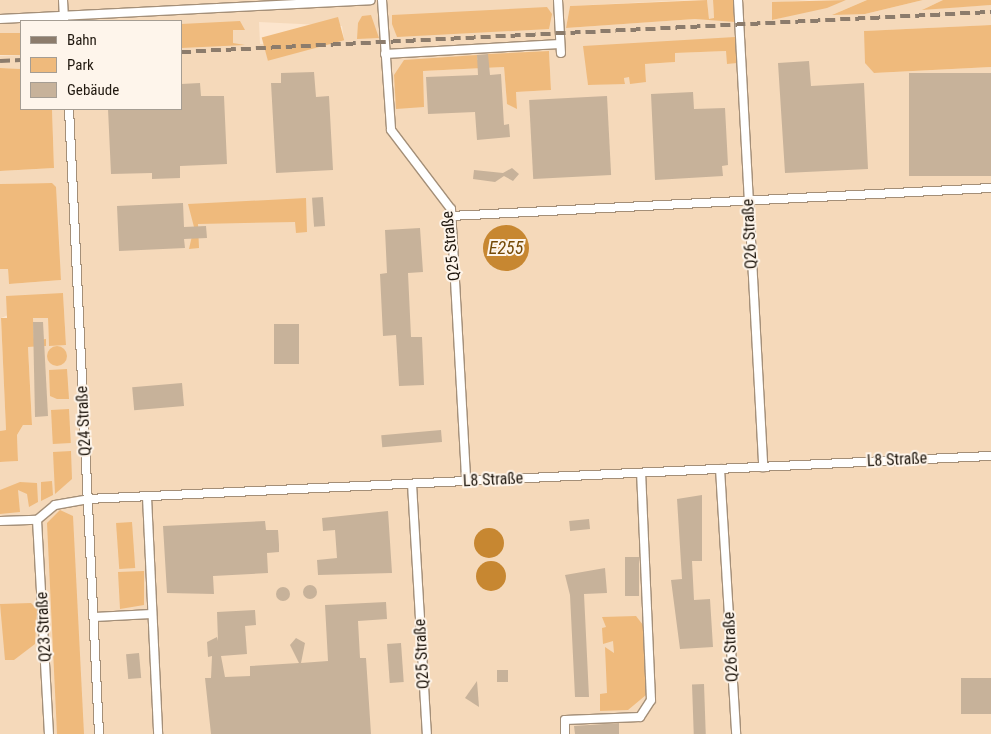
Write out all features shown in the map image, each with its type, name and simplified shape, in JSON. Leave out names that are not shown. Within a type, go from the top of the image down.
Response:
[{"type":"lane","points":[[63,0],[64,18]]},
{"type":"lane","points":[[0,19],[64,18],[371,0]]},
{"type":"lane","name":"Q25 Straße","points":[[382,0],[391,130],[451,216],[466,481]]},
{"type":"lane","points":[[386,54],[560,49],[558,0]]},
{"type":"lane","name":"Q26 Straße","points":[[738,0],[763,467]]},
{"type":"lane","name":"Q24 Straße","points":[[69,110],[99,734]]},
{"type":"lane","points":[[451,216],[991,188]]},
{"type":"lane","name":"L8 Straße","points":[[37,520],[55,506],[88,498],[147,497],[991,456]]},
{"type":"lane","name":"Q26 Straße","points":[[720,469],[736,734]]},
{"type":"lane","points":[[565,734],[565,720],[640,717],[651,700],[641,473]]},
{"type":"lane","name":"Q25 Straße","points":[[412,484],[427,734]]},
{"type":"lane","points":[[147,497],[158,734]]},
{"type":"lane","points":[[0,521],[37,520]]},
{"type":"lane","name":"Q23 Straße","points":[[37,520],[50,734]]},
{"type":"lane","points":[[94,617],[152,614]]},
{"type":"shaded area","points":[[0,0],[688,0],[570,6],[566,28],[695,19],[735,21],[733,0],[809,0],[772,3],[773,20],[846,0],[867,0],[834,14],[865,14],[923,0],[943,0],[924,9],[991,5],[991,25],[864,31],[875,73],[991,67],[991,734],[0,734],[0,462],[18,461],[17,435],[23,425],[32,424],[28,347],[46,346],[46,339],[34,340],[33,318],[48,318],[49,345],[66,344],[63,293],[1,318],[6,430],[0,431],[0,269],[8,269],[9,284],[61,280],[52,183],[0,184],[0,171],[54,168],[52,110],[182,110],[182,20],[20,20],[20,33],[0,34]],"holes":[[[259,22],[342,26],[344,40],[260,44]],[[735,38],[726,51],[675,53],[675,62],[645,64],[646,82],[624,77],[625,83],[588,85],[587,66]],[[549,51],[551,90],[516,92],[517,108],[507,103],[504,67],[423,71],[477,55],[477,60]]]},
{"type":"shaded area","points":[[707,0],[713,0],[714,19],[709,19]]},
{"type":"shaded area","points":[[20,55],[20,69],[0,68],[0,56]]},
{"type":"green space","points":[[707,0],[709,19],[714,18],[713,0],[733,0],[735,22],[695,19],[566,28],[570,6]]},
{"type":"green space","points":[[846,0],[827,8],[772,20],[772,2]]},
{"type":"green space","points":[[867,0],[923,0],[865,14],[832,15]]},
{"type":"green space","points":[[943,0],[991,0],[991,5],[922,10]]},
{"type":"green space","points":[[547,7],[552,14],[549,29],[397,37],[392,24],[392,15]]},
{"type":"green space","points":[[371,15],[379,38],[357,39],[358,23],[362,16]]},
{"type":"green space","points":[[338,17],[344,40],[268,61],[262,37]]},
{"type":"green space","points":[[240,21],[245,30],[233,30],[233,43],[245,45],[182,48],[182,24]]},
{"type":"green space","points":[[991,25],[991,67],[874,73],[865,63],[864,31]]},
{"type":"green space","points":[[0,33],[20,33],[20,55],[0,55]]},
{"type":"green space","points":[[735,37],[737,63],[727,64],[726,51],[675,53],[675,62],[645,64],[646,82],[630,84],[629,77],[624,78],[625,84],[588,85],[583,46]]},
{"type":"green space","points":[[549,51],[551,90],[516,92],[517,109],[507,104],[504,67],[423,71],[424,107],[396,109],[394,75],[404,60],[477,55],[477,60],[488,54]]},
{"type":"green space","points":[[0,68],[20,69],[20,110],[52,110],[54,168],[0,171]]},
{"type":"green space","points":[[52,183],[56,187],[61,280],[9,284],[8,269],[0,269],[0,184]]},
{"type":"green space","points":[[306,198],[307,232],[296,233],[295,222],[198,224],[199,248],[189,249],[194,227],[188,204]]},
{"type":"green space","points":[[63,293],[66,345],[49,346],[48,318],[33,318],[34,340],[46,339],[46,346],[28,347],[32,425],[23,425],[17,435],[18,461],[0,462],[0,431],[6,430],[1,318],[7,318],[6,296]]},
{"type":"green space","points":[[57,346],[64,349],[67,356],[64,363],[57,366],[50,363],[47,356],[50,349]]},
{"type":"green space","points":[[67,369],[69,399],[57,399],[50,396],[49,370]]},
{"type":"green space","points":[[69,409],[71,443],[53,444],[51,410]]},
{"type":"green space","points":[[71,451],[72,479],[55,494],[53,452]]},
{"type":"green space","points":[[52,481],[53,495],[41,501],[41,482]]},
{"type":"green space","points":[[20,482],[37,483],[38,502],[29,507],[27,494],[18,490],[20,512],[0,514],[0,490]]},
{"type":"green space","points":[[60,510],[73,516],[84,734],[57,734],[47,523]]},
{"type":"green space","points":[[132,522],[135,568],[119,569],[116,523]]},
{"type":"green space","points":[[144,571],[144,605],[120,609],[118,572]]},
{"type":"green space","points":[[31,603],[37,609],[35,644],[14,660],[5,660],[0,604]]},
{"type":"green space","points":[[636,616],[643,625],[646,695],[628,710],[600,711],[600,694],[607,693],[605,647],[614,653],[613,641],[603,644],[602,628],[606,627],[602,617]]},
{"type":"water","name":"E255","points":[[511,225],[515,226],[525,235],[528,239],[528,257],[519,267],[511,271],[501,271],[493,267],[484,257],[483,243],[487,235],[497,226]]},
{"type":"water","points":[[489,528],[500,532],[504,543],[500,554],[489,558],[478,554],[474,543],[478,532]]},
{"type":"water","points":[[491,561],[502,565],[506,576],[502,587],[491,591],[480,587],[476,576],[480,565]]},
{"type":"building","points":[[488,54],[490,75],[501,74],[504,125],[509,124],[510,137],[477,140],[475,112],[428,114],[426,77],[478,75],[477,55]]},
{"type":"building","points":[[809,61],[811,86],[864,83],[868,169],[785,173],[778,63]]},
{"type":"building","points":[[314,72],[316,97],[329,96],[333,170],[276,173],[271,83],[281,83],[281,73]]},
{"type":"building","points":[[909,73],[991,73],[991,176],[909,176]]},
{"type":"building","points":[[200,83],[201,96],[224,96],[227,164],[180,166],[180,178],[152,179],[152,173],[111,174],[108,110],[182,110],[182,84]]},
{"type":"building","points":[[693,92],[694,109],[725,108],[728,165],[722,166],[723,176],[655,180],[651,94]]},
{"type":"building","points":[[607,96],[611,175],[533,179],[529,100]]},
{"type":"building","points":[[512,168],[519,174],[513,181],[504,176],[495,182],[473,179],[474,170],[503,173]]},
{"type":"building","points":[[323,197],[325,226],[314,227],[312,198]]},
{"type":"building","points":[[183,203],[184,227],[206,226],[207,238],[184,239],[185,248],[119,251],[117,206]]},
{"type":"building","points":[[420,228],[423,272],[408,273],[411,337],[422,337],[424,385],[399,386],[396,335],[383,336],[380,274],[387,273],[385,230]]},
{"type":"building","points":[[33,322],[43,322],[48,416],[35,417]]},
{"type":"building","points":[[274,324],[299,324],[299,364],[274,364]]},
{"type":"building","points":[[182,383],[184,406],[134,410],[132,387]]},
{"type":"building","points":[[441,430],[442,442],[382,447],[381,435]]},
{"type":"building","points":[[702,495],[702,561],[692,561],[694,600],[710,599],[713,647],[680,649],[671,580],[682,579],[677,499]]},
{"type":"building","points":[[388,511],[392,573],[318,575],[317,560],[337,558],[335,530],[323,531],[322,518]]},
{"type":"building","points":[[589,519],[590,529],[570,531],[569,521]]},
{"type":"building","points":[[265,521],[266,530],[278,530],[279,545],[279,552],[267,553],[268,573],[213,576],[214,594],[167,593],[163,526]]},
{"type":"building","points":[[625,557],[639,557],[639,596],[625,596]]},
{"type":"building","points":[[605,568],[607,593],[584,594],[589,697],[575,697],[570,595],[565,575]]},
{"type":"building","points":[[307,585],[313,585],[317,592],[313,599],[307,599],[303,595],[303,589]]},
{"type":"building","points":[[280,587],[286,587],[290,594],[286,601],[280,601],[276,597],[276,591]]},
{"type":"building","points":[[386,602],[387,619],[358,621],[360,658],[366,658],[371,734],[211,734],[205,678],[211,678],[212,656],[208,657],[207,642],[217,637],[218,641],[217,612],[255,610],[256,625],[245,626],[247,654],[221,656],[225,677],[250,676],[250,666],[299,663],[290,645],[296,638],[305,643],[301,663],[328,661],[325,605]]},
{"type":"building","points":[[401,643],[404,682],[390,683],[387,644]]},
{"type":"building","points":[[139,653],[141,678],[128,679],[126,654]]},
{"type":"building","points":[[497,670],[508,670],[508,682],[497,682]]},
{"type":"building","points":[[961,678],[991,678],[991,714],[961,714]]},
{"type":"building","points":[[477,681],[479,707],[465,698]]},
{"type":"building","points":[[692,684],[704,684],[706,734],[694,734]]},
{"type":"building","points":[[619,723],[619,734],[575,734],[574,726]]},
{"type":"railway","points":[[182,52],[991,12]]},
{"type":"railway","points":[[0,61],[20,60]]}]
